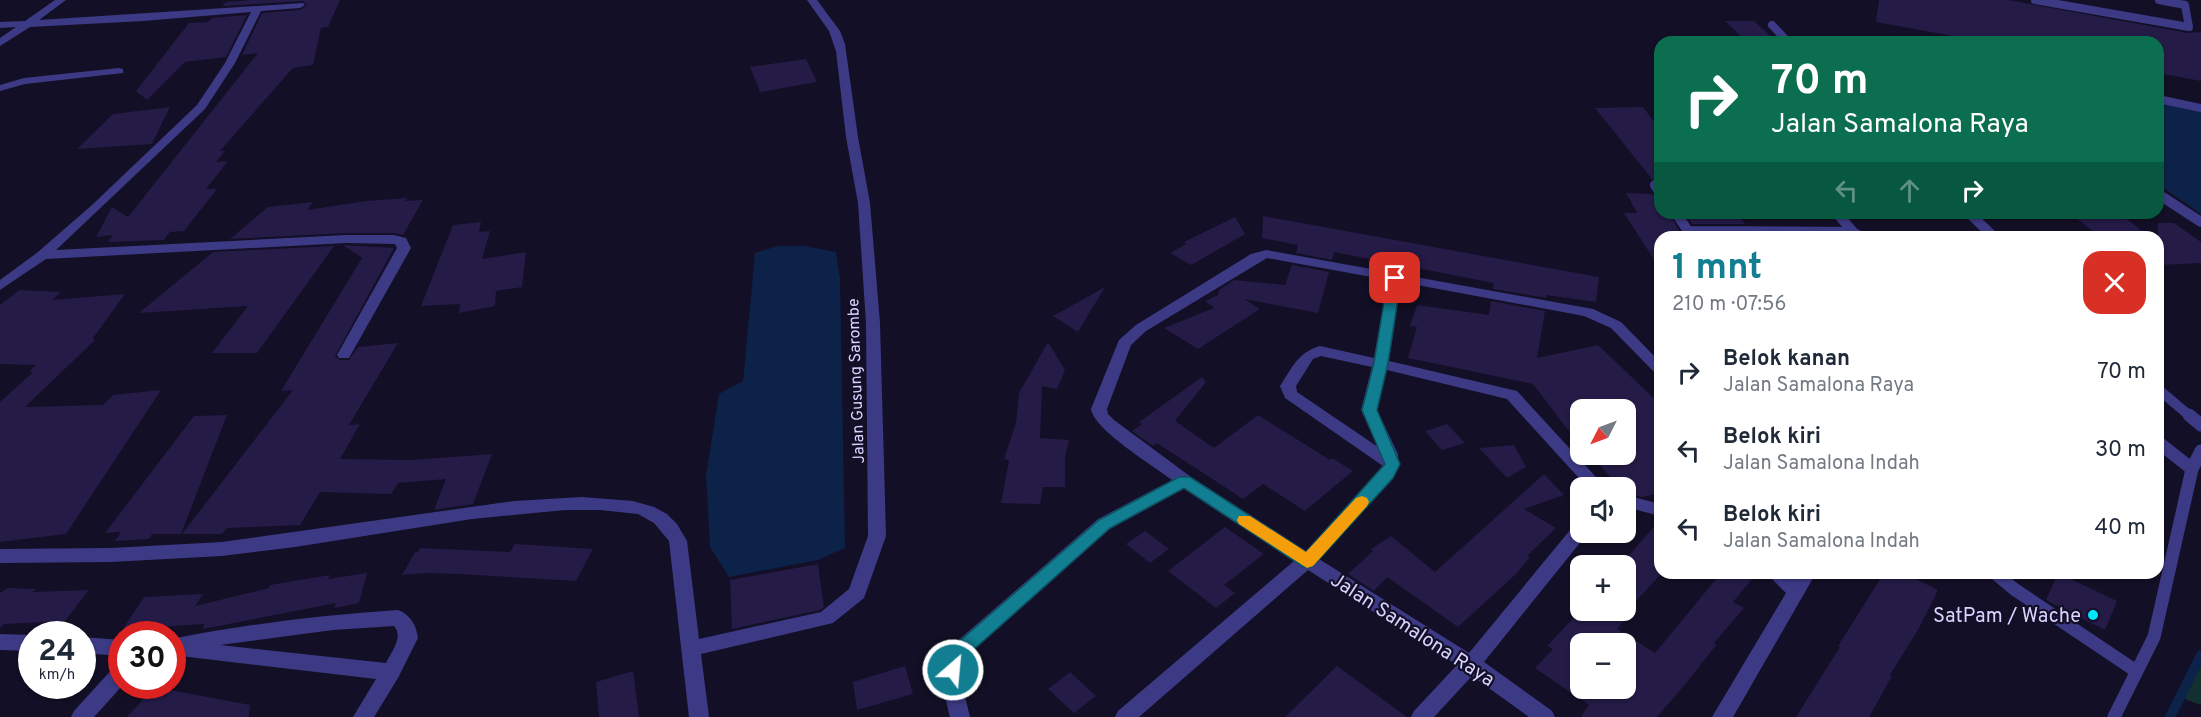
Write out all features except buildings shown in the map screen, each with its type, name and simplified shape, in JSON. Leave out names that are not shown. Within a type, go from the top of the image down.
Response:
[{"type":"street","points":[[0,44],[61,0]]},
{"type":"street","points":[[209,12],[214,0]]},
{"type":"street","name":"Jalan Gusung Sarombe","points":[[692,648],[826,618],[857,593],[877,536],[873,323],[864,203],[852,137],[845,81],[847,74],[837,35],[812,0]]},
{"type":"street","points":[[0,26],[300,5]]},
{"type":"street","points":[[0,286],[44,255],[201,107],[230,63],[258,8]]},
{"type":"street","points":[[0,88],[36,79],[119,71]]},
{"type":"street","points":[[44,255],[346,239],[401,241],[404,248],[344,355]]},
{"type":"street","name":"Jalan Samalona Raya","points":[[1395,278],[1273,254],[1256,257],[1141,328],[1124,343],[1099,409],[1102,420],[1185,481],[1471,664],[1545,717]]},
{"type":"street","points":[[1125,717],[1307,561],[1387,474],[1392,464],[1369,410],[1381,363],[1395,278],[1588,312],[1616,325],[1654,364]]},
{"type":"street","points":[[1392,464],[1295,398],[1288,389],[1308,356],[1320,351],[1381,363],[1512,395],[1588,477]]},
{"type":"street","points":[[960,717],[952,685],[954,656],[1104,524],[1185,481]]},
{"type":"street","points":[[0,556],[180,552],[293,541],[414,520],[522,507],[595,503],[635,507],[665,521],[678,541],[699,717]]},
{"type":"street","points":[[1636,504],[1654,508]]},
{"type":"street","points":[[1421,717],[1471,664],[1570,542]]},
{"type":"street","points":[[1782,579],[1796,591]]},
{"type":"street","points":[[1722,717],[1803,579]]},
{"type":"street","points":[[186,645],[232,635],[333,622],[398,618],[407,628],[408,638],[391,672],[363,717]]},
{"type":"street","points":[[0,642],[18,643]]},
{"type":"street","points":[[186,650],[391,672]]},
{"type":"street","points":[[81,717],[108,687]]},
{"type":"lane","points":[[2035,0],[2189,27],[2185,5],[2158,0]]},
{"type":"lane","points":[[1772,25],[1782,36]]},
{"type":"lane","points":[[2164,100],[2201,108]]},
{"type":"lane","points":[[2164,198],[2201,222]]},
{"type":"lane","points":[[1843,219],[1854,231]]},
{"type":"lane","points":[[1975,219],[1988,231]]},
{"type":"lane","points":[[2164,394],[2201,425]]},
{"type":"lane","points":[[2164,447],[2192,469]]},
{"type":"lane","points":[[2114,717],[2154,637],[2192,469],[2201,451]]},
{"type":"lane","points":[[2002,579],[2136,671]]},
{"type":"green space","points":[[2201,655],[2201,705],[2179,697]]},
{"type":"water","points":[[2164,103],[2201,111],[2201,214],[2164,188]]},
{"type":"water","points":[[778,246],[804,246],[836,252],[840,278],[845,548],[818,560],[729,577],[710,547],[706,476],[719,394],[743,381],[755,253]]},
{"type":"waterway","points":[[2170,717],[2201,655]]},
{"type":"slow traffic","points":[[1245,520],[1307,561],[1362,502]]},
{"type":"place","name":"SatPam / Wache","points":[[2093,615]]},
{"type":"route","points":[[953,670],[954,656],[1104,524],[1130,508],[1185,481],[1307,561],[1391,468],[1390,454],[1369,410],[1381,363],[1395,278]]}]
